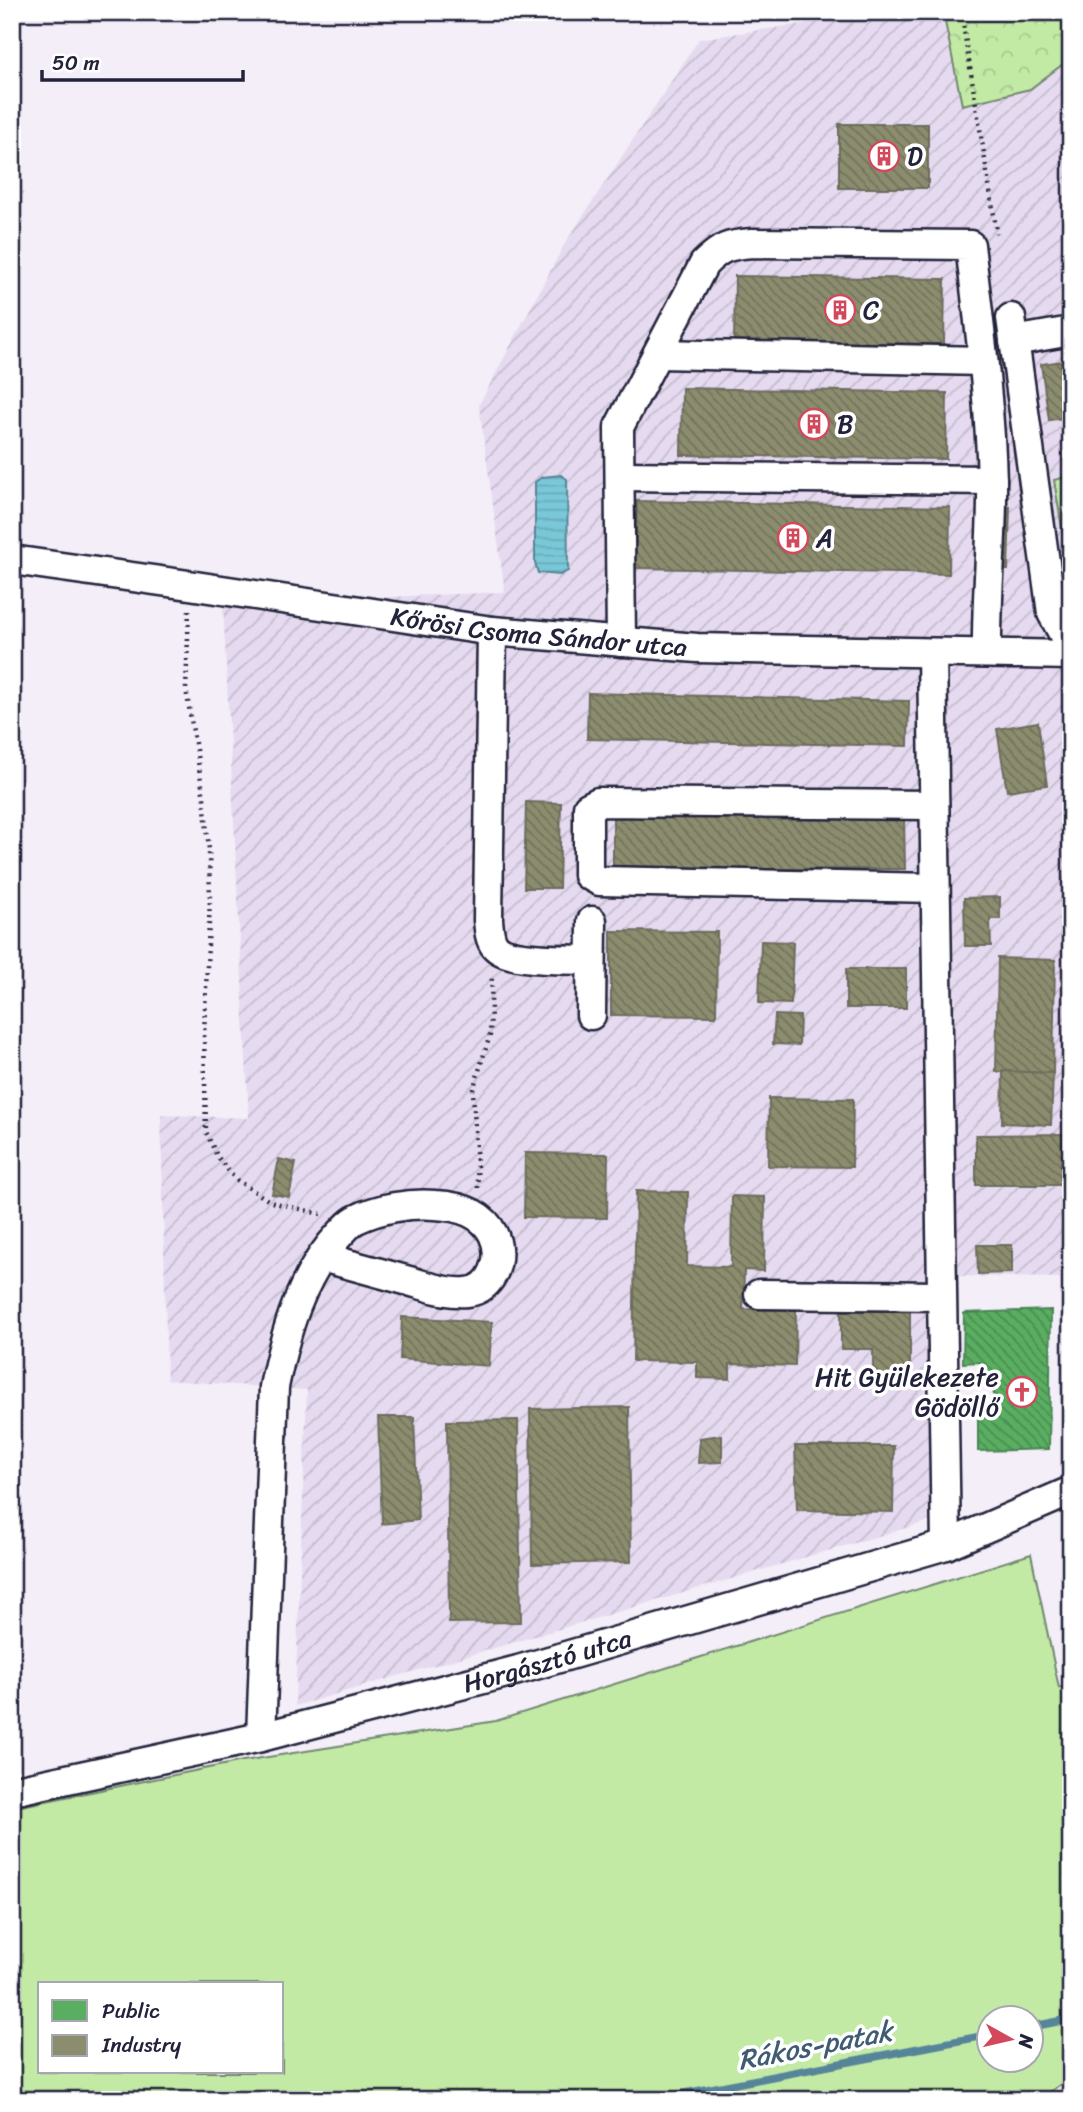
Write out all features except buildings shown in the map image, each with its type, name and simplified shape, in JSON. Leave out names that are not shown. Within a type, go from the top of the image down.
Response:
[{"type":"street","points":[[621,642],[620,427],[704,264],[718,251],[731,245],[752,243],[970,245],[983,361],[992,480],[986,600],[987,653]]},
{"type":"street","points":[[1071,331],[1012,329],[1052,613],[1071,643]]},
{"type":"street","points":[[658,354],[983,361]]},
{"type":"street","points":[[620,476],[992,480]]},
{"type":"street","name":"Kőrösi Csoma Sándor utca","points":[[12,561],[492,631],[697,648],[1071,656]]},
{"type":"street","points":[[492,631],[488,920],[493,943],[503,953],[591,960]]},
{"type":"street","points":[[932,654],[946,1545]]},
{"type":"street","points":[[934,805],[598,802],[588,807],[588,875],[599,881],[935,888]]},
{"type":"street","points":[[591,1015],[592,921]]},
{"type":"street","points":[[261,1737],[274,1388],[291,1318],[306,1282],[322,1257],[354,1220],[374,1212],[419,1204],[454,1207],[480,1217],[494,1236],[498,1251],[493,1275],[478,1289],[468,1292],[440,1289],[322,1257]]},
{"type":"street","points":[[759,1294],[941,1296]]},
{"type":"street","name":"Horgásztó utca","points":[[12,1791],[261,1737],[518,1670],[946,1545],[1071,1490]]},
{"type":"path","points":[[961,12],[998,241]]},
{"type":"path","points":[[189,585],[186,689],[204,798],[209,850],[210,900],[204,1033],[206,1132],[217,1156],[235,1179],[271,1202],[354,1220]]},
{"type":"path","points":[[480,1217],[473,1090],[490,1035],[493,943]]},
{"type":"shaded area","points":[[884,12],[943,12],[963,105],[1030,89],[1071,58],[1071,476],[1054,480],[1071,582],[1071,1133],[1068,1278],[955,1276],[940,1518],[295,1706],[307,1390],[167,1380],[161,1115],[249,1118],[223,604],[505,592],[479,405],[564,245],[699,39]]},
{"type":"green space","points":[[943,12],[1071,12],[1071,58],[1030,89],[962,105]]},
{"type":"green space","points":[[1071,476],[1071,582],[1054,480]]},
{"type":"green space","points":[[1031,1554],[1059,1688],[1071,1685],[1071,2077],[1038,2100],[12,2100],[12,1808],[243,1761],[496,1721]]},
{"type":"water","points":[[561,475],[567,479],[568,571],[560,575],[538,573],[535,563],[535,482],[542,477]]},
{"type":"waterway","name":"Rákos-patak","points":[[1044,2024],[1071,2019]]},
{"type":"waterway","name":"Rákos-patak","points":[[651,2100],[974,2038]]},
{"type":"place","name":"D","points":[[884,156]]},
{"type":"place","name":"C","points":[[840,310]]},
{"type":"place","name":"B","points":[[814,424]]},
{"type":"place","name":"A","points":[[793,538]]},
{"type":"place","name":"Hit Gyülekezete Gödöllő","points":[[1022,1392]]}]
